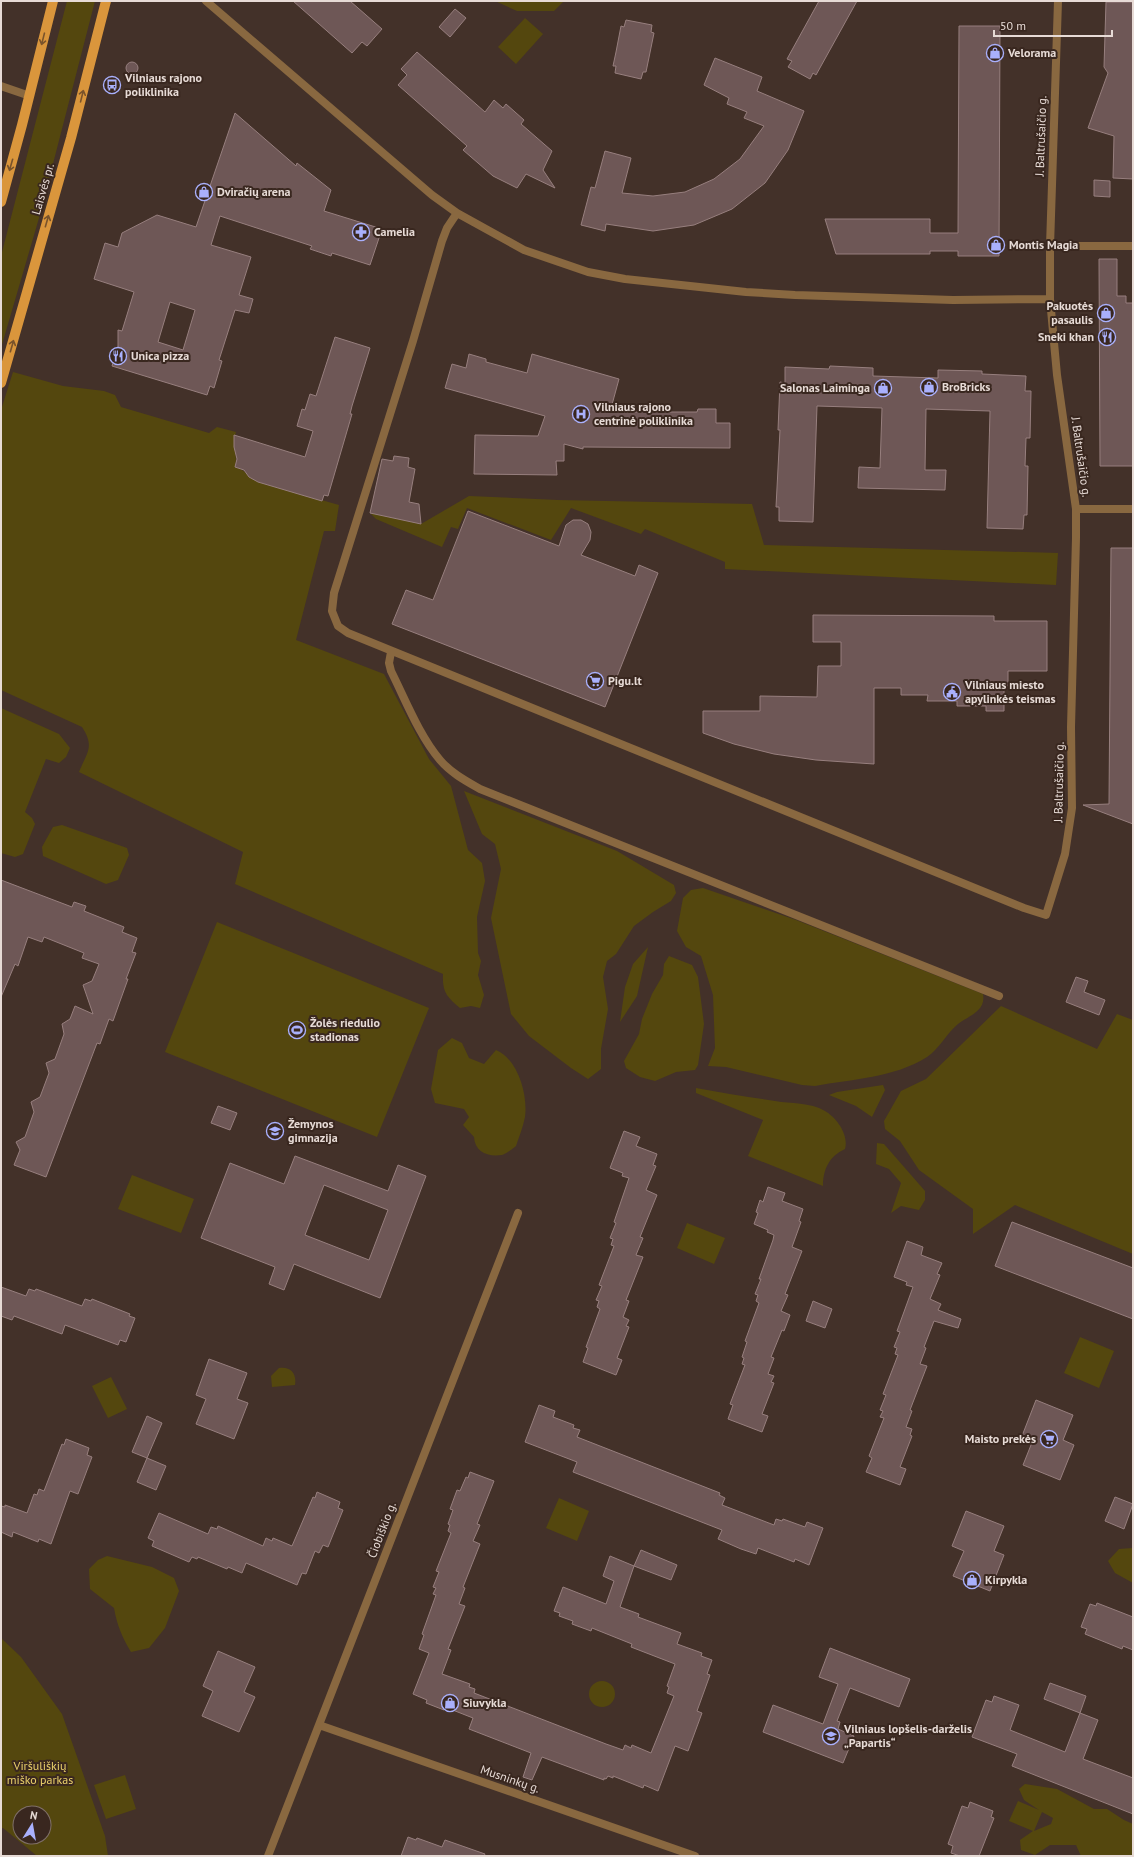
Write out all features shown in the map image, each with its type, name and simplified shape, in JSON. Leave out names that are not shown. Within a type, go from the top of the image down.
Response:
[{"type":"main road","points":[[1,202],[30,96],[52,1]]},
{"type":"main road","name":"Laisvės pr.","points":[[1,383],[71,138],[107,2]]},
{"type":"street","points":[[206,1],[432,195],[457,213],[524,250],[588,272],[625,279],[738,292],[953,300],[1050,299]]},
{"type":"street","name":"J. Baltrušaičio g.","points":[[392,652],[630,747],[1024,908],[1046,915],[1064,854],[1072,808],[1076,509],[1057,375],[1050,299],[1050,246],[1058,1]]},
{"type":"street","points":[[1,86],[30,96]]},
{"type":"street","points":[[457,213],[447,228],[442,241],[413,340],[334,593],[332,612],[338,626],[348,633],[392,652],[389,663],[391,671],[428,744],[441,761],[458,776],[480,789],[999,996]]},
{"type":"street","points":[[1050,246],[1133,246]]},
{"type":"street","points":[[1076,509],[1133,509]]},
{"type":"street","name":"Čiobiškio g.","points":[[268,1856],[518,1213]]},
{"type":"street","name":"Musninkų g.","points":[[318,1725],[695,1856]]},
{"type":"green space","points":[[67,1],[95,1],[39,218],[1,348],[1,256]]},
{"type":"green space","points":[[495,1],[564,1],[554,11],[517,11]]},
{"type":"green space","points":[[525,18],[543,34],[516,64],[498,47]]},
{"type":"green space","points":[[13,372],[63,386],[104,391],[115,395],[121,407],[209,433],[217,427],[236,432],[235,467],[239,468],[258,482],[339,505],[335,531],[324,531],[296,640],[384,674],[429,759],[451,786],[468,850],[482,863],[485,881],[477,917],[478,953],[481,961],[478,975],[484,995],[480,1008],[471,1006],[460,1008],[455,1004],[446,994],[443,985],[443,974],[235,884],[243,852],[79,772],[87,754],[89,745],[82,727],[1,690],[1,410]]},
{"type":"green space","points":[[469,496],[558,500],[752,504],[764,545],[1058,553],[1056,585],[725,569],[725,562],[645,529],[641,534],[571,508],[551,540],[467,508],[458,529],[451,527],[442,547],[376,519],[370,513],[421,524]]},
{"type":"green space","points":[[1,708],[59,734],[70,748],[66,757],[59,763],[46,759],[25,812],[32,818],[35,824],[23,854],[15,857],[1,853]]},
{"type":"green space","points":[[464,791],[617,851],[674,885],[676,893],[671,901],[634,926],[616,954],[607,961],[603,977],[608,1009],[601,1049],[601,1069],[588,1079],[529,1036],[511,1014],[491,918],[501,869],[495,844],[482,834]]},
{"type":"green space","points":[[62,825],[127,848],[129,855],[118,880],[106,884],[43,856],[42,847],[53,827]]},
{"type":"green space","points":[[703,888],[796,920],[983,994],[982,1005],[980,1009],[958,1024],[927,1057],[914,1064],[887,1074],[815,1086],[802,1085],[726,1067],[708,1066],[715,1048],[713,995],[701,956],[686,947],[677,931],[683,898],[691,890]]},
{"type":"green space","name":"Žolės riedulio stadionas","points":[[217,922],[429,1008],[377,1137],[165,1052]]},
{"type":"green space","points":[[648,947],[637,996],[620,1022],[625,987],[633,964]]},
{"type":"green space","points":[[669,956],[692,965],[698,977],[704,1024],[698,1065],[695,1070],[676,1072],[655,1081],[640,1077],[626,1068],[624,1061],[639,1034],[642,1019],[652,994],[663,975],[664,964]]},
{"type":"green space","points":[[1001,1006],[1097,1049],[1117,1014],[1133,1020],[1133,1254],[1015,1205],[973,1234],[973,1209],[919,1170],[900,1141],[885,1129],[884,1121],[901,1091],[926,1079]]},
{"type":"green space","points":[[452,1038],[462,1043],[469,1058],[484,1064],[496,1050],[504,1055],[516,1069],[525,1099],[525,1117],[516,1146],[502,1155],[491,1155],[479,1150],[474,1137],[463,1125],[469,1117],[464,1109],[435,1103],[431,1089],[438,1050]]},
{"type":"green space","points":[[883,1085],[885,1090],[872,1117],[856,1106],[829,1095],[837,1092]]},
{"type":"green space","points":[[696,1088],[819,1108],[838,1122],[844,1133],[846,1144],[845,1149],[835,1155],[828,1164],[824,1174],[823,1186],[748,1156],[763,1120],[696,1093]]},
{"type":"green space","points":[[877,1143],[884,1144],[925,1191],[925,1200],[919,1210],[901,1206],[891,1213],[901,1183],[889,1169],[876,1164]]},
{"type":"green space","points":[[132,1175],[194,1199],[181,1233],[118,1209]]},
{"type":"green space","points":[[687,1223],[725,1238],[714,1264],[677,1248]]},
{"type":"green space","points":[[1080,1337],[1114,1351],[1099,1388],[1064,1373]]},
{"type":"green space","points":[[279,1368],[286,1368],[292,1371],[295,1377],[295,1385],[272,1387],[271,1376]]},
{"type":"green space","points":[[111,1377],[127,1409],[108,1418],[92,1386]]},
{"type":"green space","points":[[559,1498],[589,1511],[577,1541],[546,1528]]},
{"type":"green space","points":[[1133,1548],[1133,1583],[1115,1573],[1108,1561],[1119,1549]]},
{"type":"green space","points":[[107,1556],[152,1567],[174,1578],[179,1591],[165,1628],[149,1648],[131,1652],[120,1631],[114,1608],[90,1589],[89,1569],[98,1560]]},
{"type":"green space","name":"Viršuliškių miško parkas","points":[[1,1638],[21,1657],[62,1714],[105,1836],[108,1856],[37,1856],[24,1845],[52,1845],[52,1805],[12,1805],[12,1835],[1,1828]]},
{"type":"green space","points":[[602,1681],[611,1685],[615,1694],[611,1703],[602,1707],[593,1703],[589,1694],[593,1685]]},
{"type":"green space","points":[[125,1775],[136,1809],[106,1819],[94,1785]]},
{"type":"green space","points":[[1025,1784],[1057,1789],[1094,1809],[1107,1809],[1133,1824],[1133,1856],[1081,1856],[1076,1845],[1050,1845],[1035,1855],[1021,1850],[1020,1840],[1033,1831],[1009,1821],[1018,1801],[1039,1810],[1024,1800],[1019,1789]],"holes":[[[1042,1812],[1053,1818],[1051,1824],[1034,1831]]]},
{"type":"building","points":[[293,1],[350,1],[382,29],[367,46],[362,42],[352,53]]},
{"type":"building","points":[[819,1],[857,1],[816,75],[813,73],[810,79],[788,67],[792,61],[787,59]]},
{"type":"building","points":[[1106,2],[1133,2],[1133,179],[1113,178],[1114,136],[1088,128],[1108,73],[1104,67]]},
{"type":"building","points":[[455,9],[466,18],[450,37],[439,27]]},
{"type":"building","points":[[626,20],[652,25],[651,32],[654,33],[646,72],[643,72],[641,79],[615,73],[616,66],[613,66],[621,26],[624,27]]},
{"type":"building","points":[[959,26],[1000,26],[999,256],[958,256],[958,251],[930,251],[930,254],[836,254],[825,219],[930,219],[930,233],[958,233]]},
{"type":"building","points":[[417,52],[485,112],[494,100],[503,108],[506,104],[524,120],[521,124],[552,151],[543,170],[555,188],[526,174],[517,188],[493,176],[463,150],[467,146],[398,85],[407,75],[401,69]]},
{"type":"building","points":[[715,58],[762,77],[757,91],[804,111],[788,150],[765,183],[732,209],[694,225],[653,231],[606,224],[605,231],[581,225],[591,187],[595,188],[605,151],[631,158],[622,193],[653,196],[685,192],[714,179],[740,159],[764,126],[744,118],[747,112],[727,104],[729,98],[704,85]]},
{"type":"building","points":[[130,62],[134,62],[138,68],[134,74],[130,74],[126,70],[126,66]]},
{"type":"building","points":[[235,113],[296,166],[297,163],[331,190],[324,211],[382,229],[370,265],[332,253],[331,256],[310,249],[312,246],[220,216],[211,245],[251,257],[239,295],[253,299],[249,313],[235,310],[219,360],[222,361],[214,388],[210,386],[207,395],[112,366],[118,347],[118,330],[122,331],[134,292],[94,279],[105,243],[118,247],[122,233],[157,215],[196,227]],"holes":[[[170,302],[195,310],[183,350],[158,342]]]},
{"type":"building","points":[[1094,180],[1110,181],[1110,197],[1094,196]]},
{"type":"building","points":[[1099,259],[1117,259],[1117,296],[1126,296],[1126,303],[1133,303],[1133,466],[1100,466]]},
{"type":"building","points":[[335,337],[370,348],[352,406],[350,414],[352,414],[328,496],[324,495],[322,501],[258,482],[249,477],[244,470],[235,467],[237,459],[234,447],[234,435],[305,457],[313,431],[297,426],[302,409],[305,410],[310,394],[316,396]]},
{"type":"building","name":"Vilniaus rajono centrinė poliklinika","points":[[469,354],[486,359],[486,362],[527,373],[532,354],[619,379],[610,412],[697,412],[698,409],[716,409],[716,423],[730,423],[730,448],[583,447],[583,449],[564,444],[564,461],[556,461],[557,475],[474,474],[475,435],[538,436],[545,416],[445,388],[452,364],[466,368]]},
{"type":"building","points":[[830,366],[873,368],[873,376],[938,378],[938,370],[982,371],[982,374],[1026,376],[1025,391],[1031,391],[1030,438],[1026,438],[1025,466],[1028,466],[1027,515],[1024,515],[1023,529],[987,528],[990,411],[926,409],[925,470],[946,470],[945,490],[858,488],[859,467],[880,468],[882,408],[817,406],[813,522],[779,521],[779,507],[776,507],[780,430],[778,430],[780,382],[785,383],[785,367],[829,369]]},
{"type":"building","points":[[394,456],[409,458],[408,467],[415,469],[409,502],[419,504],[421,524],[370,513],[382,459],[393,461]]},
{"type":"building","points":[[468,511],[559,546],[566,525],[573,520],[581,520],[588,524],[591,532],[590,540],[581,555],[635,576],[639,565],[658,573],[605,707],[392,624],[406,590],[433,600]]},
{"type":"building","points":[[1111,548],[1133,548],[1133,824],[1083,805],[1109,804]]},
{"type":"building","name":"Vilniaus miesto apylinkės teismas","points":[[813,615],[994,616],[994,621],[1047,621],[1047,671],[1008,671],[1008,687],[1004,687],[1004,711],[986,711],[986,706],[957,706],[957,701],[927,701],[928,695],[901,695],[901,688],[874,688],[874,764],[816,760],[774,754],[734,744],[703,733],[703,711],[760,711],[760,696],[817,697],[818,666],[841,666],[841,642],[813,642]]},
{"type":"building","points":[[1,880],[72,907],[74,902],[86,906],[84,911],[124,927],[122,932],[137,938],[132,952],[136,953],[113,1021],[109,1019],[100,1044],[97,1043],[46,1177],[14,1165],[20,1150],[16,1142],[25,1137],[34,1112],[31,1102],[40,1097],[49,1073],[46,1063],[55,1059],[64,1034],[62,1024],[70,1019],[75,1006],[93,1014],[83,985],[92,981],[99,964],[82,958],[84,953],[44,937],[42,942],[28,937],[18,966],[15,964],[1,997]]},
{"type":"building","points":[[1076,977],[1088,981],[1084,992],[1105,1000],[1099,1015],[1066,1002]]},
{"type":"building","points":[[218,1106],[237,1113],[230,1130],[211,1123]]},
{"type":"building","points":[[624,1131],[640,1137],[636,1146],[657,1154],[653,1165],[656,1166],[646,1190],[657,1195],[640,1237],[643,1238],[636,1255],[643,1257],[626,1300],[629,1301],[623,1317],[629,1320],[626,1326],[629,1327],[617,1358],[622,1360],[616,1375],[583,1362],[588,1348],[586,1347],[600,1309],[597,1307],[599,1301],[596,1300],[602,1286],[599,1285],[614,1246],[611,1245],[613,1239],[610,1238],[616,1223],[614,1222],[629,1178],[622,1176],[623,1173],[610,1168]]},
{"type":"building","points":[[295,1156],[388,1191],[398,1165],[426,1176],[380,1298],[294,1264],[284,1290],[269,1284],[275,1267],[201,1238],[230,1163],[284,1184]],"holes":[[[324,1185],[388,1210],[369,1260],[305,1235]]]},
{"type":"building","points":[[768,1187],[785,1193],[782,1201],[803,1209],[799,1221],[801,1222],[792,1247],[802,1251],[785,1294],[788,1295],[781,1311],[790,1315],[771,1357],[774,1358],[768,1374],[774,1376],[771,1382],[774,1383],[762,1414],[768,1416],[762,1432],[728,1419],[733,1405],[730,1404],[745,1365],[742,1364],[744,1358],[742,1357],[747,1342],[745,1341],[759,1303],[756,1301],[758,1295],[755,1294],[774,1235],[767,1232],[768,1230],[754,1224],[758,1213],[756,1212],[760,1200],[763,1202]]},
{"type":"building","points":[[1012,1222],[1133,1268],[1133,1319],[995,1266]]},
{"type":"building","points":[[907,1241],[923,1247],[921,1255],[942,1263],[937,1274],[940,1275],[930,1299],[941,1304],[938,1310],[961,1319],[958,1328],[934,1321],[924,1347],[926,1348],[920,1364],[927,1366],[910,1410],[912,1411],[906,1427],[912,1429],[910,1435],[912,1436],[900,1467],[906,1469],[900,1485],[866,1472],[872,1458],[869,1456],[884,1418],[880,1417],[883,1411],[880,1410],[886,1395],[883,1394],[898,1355],[895,1354],[897,1348],[894,1347],[900,1332],[897,1331],[913,1287],[906,1285],[907,1282],[894,1277]]},
{"type":"building","points":[[1,1287],[26,1296],[29,1289],[35,1291],[36,1289],[82,1306],[85,1299],[91,1301],[92,1299],[130,1314],[129,1316],[135,1318],[126,1342],[120,1340],[118,1345],[65,1325],[62,1334],[14,1316],[12,1320],[1,1316]]},
{"type":"building","points":[[813,1301],[832,1309],[825,1328],[806,1321]]},
{"type":"building","points":[[209,1359],[247,1373],[237,1399],[248,1403],[234,1439],[196,1424],[206,1399],[196,1395]]},
{"type":"building","points":[[1036,1400],[1073,1415],[1063,1440],[1074,1445],[1060,1480],[1023,1465],[1033,1440],[1022,1436]]},
{"type":"building","points":[[539,1405],[555,1411],[553,1417],[574,1425],[573,1428],[580,1430],[577,1437],[720,1493],[719,1495],[725,1498],[722,1505],[774,1525],[776,1519],[782,1521],[783,1519],[805,1527],[807,1522],[823,1528],[809,1565],[795,1559],[794,1562],[758,1548],[756,1554],[741,1549],[718,1539],[722,1530],[573,1472],[577,1462],[525,1442]]},
{"type":"building","points":[[147,1416],[162,1423],[147,1458],[132,1452]]},
{"type":"building","points":[[66,1439],[89,1448],[87,1455],[92,1457],[78,1494],[70,1491],[51,1544],[39,1539],[38,1542],[13,1532],[12,1537],[1,1532],[1,1506],[5,1507],[5,1505],[27,1513],[34,1494],[37,1495],[39,1489],[44,1491],[62,1444],[64,1445]]},
{"type":"building","points":[[147,1458],[166,1466],[156,1490],[137,1482]]},
{"type":"building","points":[[470,1472],[494,1481],[477,1524],[480,1525],[473,1541],[480,1544],[463,1587],[465,1588],[459,1604],[465,1606],[448,1649],[451,1650],[442,1674],[470,1684],[469,1687],[475,1689],[474,1693],[606,1744],[623,1750],[625,1745],[631,1748],[632,1745],[651,1753],[674,1696],[667,1693],[669,1687],[667,1686],[675,1664],[631,1647],[632,1644],[592,1628],[591,1631],[572,1624],[573,1621],[559,1616],[560,1613],[554,1611],[563,1587],[606,1604],[614,1581],[603,1576],[610,1556],[634,1566],[620,1607],[639,1614],[638,1617],[681,1633],[677,1644],[702,1653],[701,1656],[712,1660],[707,1674],[710,1675],[697,1711],[702,1713],[688,1751],[675,1746],[658,1791],[644,1785],[643,1788],[613,1776],[613,1778],[608,1776],[606,1779],[604,1778],[604,1780],[542,1757],[532,1780],[523,1777],[531,1753],[469,1729],[473,1718],[445,1707],[444,1710],[426,1703],[427,1700],[413,1694],[429,1653],[419,1649],[424,1635],[422,1634],[436,1595],[433,1594],[436,1588],[433,1587],[439,1572],[436,1571],[451,1533],[448,1531],[450,1525],[448,1524],[453,1510],[450,1509],[457,1490],[460,1491],[466,1477],[468,1478]]},
{"type":"building","points":[[317,1492],[340,1502],[338,1508],[343,1510],[328,1547],[323,1545],[319,1553],[315,1551],[306,1574],[302,1573],[297,1585],[246,1563],[242,1573],[228,1567],[227,1569],[198,1557],[197,1559],[192,1557],[189,1562],[152,1546],[154,1541],[148,1538],[159,1513],[208,1534],[211,1527],[217,1529],[218,1526],[263,1546],[266,1538],[272,1541],[273,1538],[292,1546],[313,1497],[315,1498]]},
{"type":"building","points":[[1115,1497],[1133,1504],[1124,1529],[1105,1521]]},
{"type":"building","points":[[966,1511],[1004,1526],[994,1551],[1004,1555],[990,1591],[953,1576],[964,1551],[952,1546]]},
{"type":"building","points":[[641,1550],[677,1565],[671,1580],[634,1566]]},
{"type":"building","points":[[1097,1603],[1133,1617],[1133,1650],[1123,1646],[1122,1649],[1085,1634],[1087,1629],[1081,1627],[1090,1604],[1096,1606]]},
{"type":"building","points":[[830,1648],[910,1679],[899,1707],[850,1688],[837,1721],[840,1722],[838,1729],[854,1736],[843,1763],[763,1732],[773,1705],[823,1724],[838,1684],[819,1677]]},
{"type":"building","points":[[218,1651],[255,1667],[244,1692],[255,1697],[239,1732],[202,1716],[213,1691],[203,1686]]},
{"type":"building","points":[[1050,1683],[1086,1696],[1080,1713],[1044,1699]]},
{"type":"building","points":[[994,1696],[1019,1705],[1010,1730],[1065,1752],[1080,1713],[1098,1720],[1083,1759],[1133,1778],[1133,1814],[1012,1766],[1017,1754],[972,1737],[986,1700],[992,1702]]},
{"type":"building","points":[[970,1802],[993,1811],[991,1817],[994,1818],[979,1856],[960,1856],[951,1853],[953,1846],[948,1844],[962,1806],[968,1808]]},
{"type":"building","points":[[408,1837],[416,1840],[417,1838],[442,1847],[445,1840],[485,1854],[484,1856],[401,1856]]},
{"type":"place","name":"Velorama","points":[[995,53]]},
{"type":"place","name":"Vilniaus rajono poliklinika","points":[[112,85]]},
{"type":"place","name":"Dviračių arena","points":[[204,192]]},
{"type":"place","name":"Camelia","points":[[361,232]]},
{"type":"place","name":"Montis Magia","points":[[996,245]]},
{"type":"place","name":"Pakuotės pasaulis","points":[[1106,313]]},
{"type":"place","name":"Sneki khan","points":[[1107,337]]},
{"type":"place","name":"Unica pizza","points":[[118,356]]},
{"type":"place","name":"BroBricks","points":[[929,387]]},
{"type":"place","name":"Salonas Laiminga","points":[[883,388]]},
{"type":"place","name":"Vilniaus rajono centrinė poliklinika","points":[[581,414]]},
{"type":"place","name":"Pigu.lt","points":[[595,681]]},
{"type":"place","name":"Vilniaus miesto apylinkės teismas","points":[[952,692]]},
{"type":"place","name":"Žolės riedulio stadionas","points":[[297,1030]]},
{"type":"place","name":"Žemynos gimnazija","points":[[275,1131]]},
{"type":"place","name":"Maisto prekės","points":[[1049,1439]]},
{"type":"place","name":"Kirpykla","points":[[972,1580]]},
{"type":"place","name":"Siuvykla","points":[[450,1703]]},
{"type":"place","name":"Vilniaus lopšelis-darželis „Papartis“","points":[[831,1736]]}]
